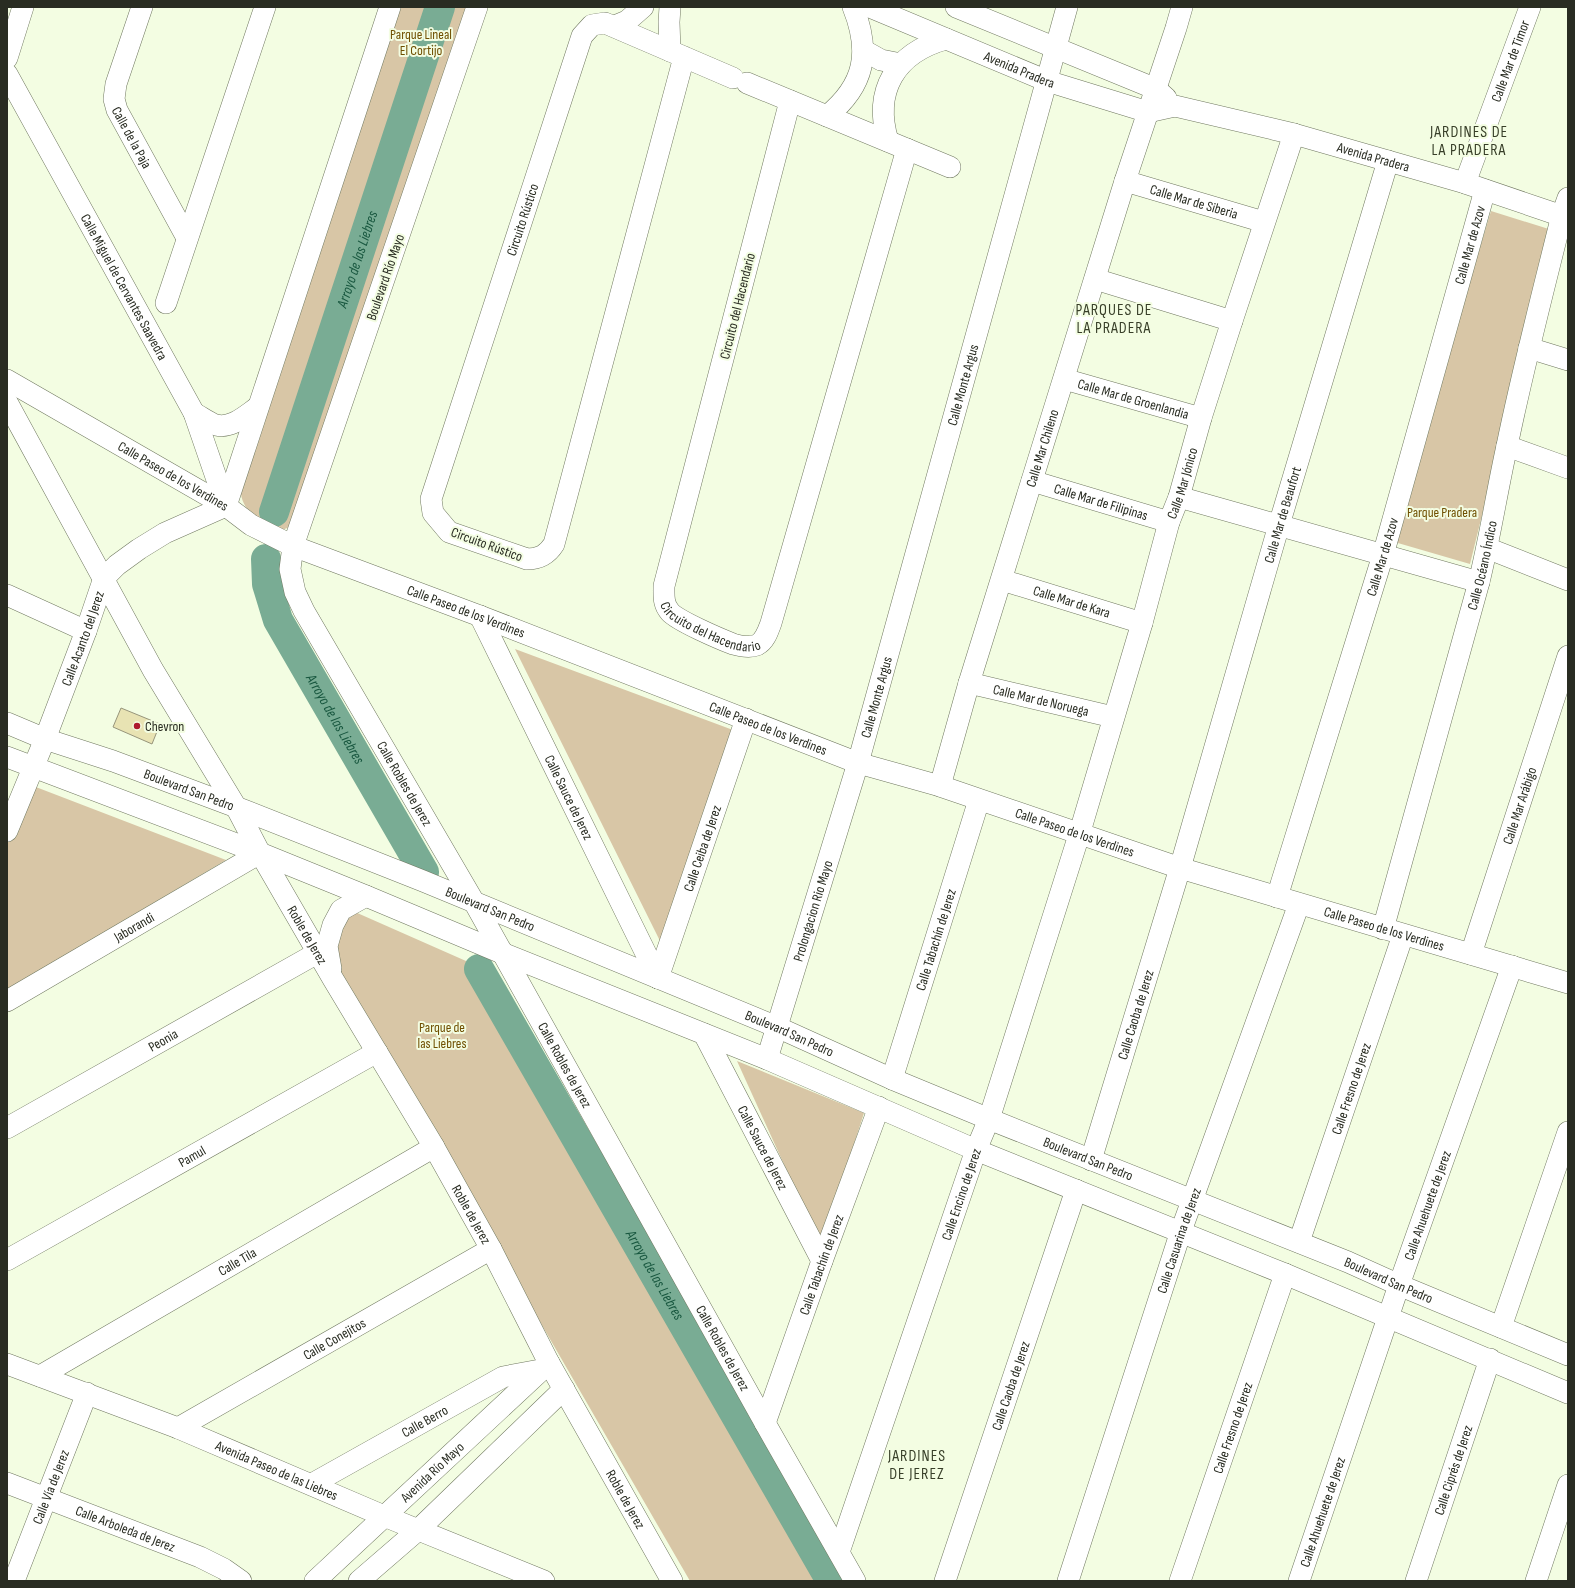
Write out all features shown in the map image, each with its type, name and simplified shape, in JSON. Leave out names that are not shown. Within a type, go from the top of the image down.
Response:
[{"type":"street","points":[[7,58],[23,7]]},
{"type":"street","name":"Calle de la Paja","points":[[142,7],[116,84],[114,99],[117,110],[187,238]]},
{"type":"street","points":[[166,303],[265,7]]},
{"type":"street","points":[[226,506],[390,7]]},
{"type":"street","name":"Boulevard Río Mayo","points":[[285,543],[477,7]]},
{"type":"street","points":[[615,26],[628,21],[643,7]]},
{"type":"street","name":"Circuito Rústico","points":[[670,7],[668,22],[677,54],[554,544],[544,556],[527,559],[448,532],[433,513],[431,499],[582,36],[592,25],[604,22],[677,54],[790,101]]},
{"type":"street","points":[[827,116],[854,88],[859,76],[863,50],[861,32],[852,7]]},
{"type":"street","name":"Avenida Pradera","points":[[870,7],[1047,81],[1148,112],[1175,106],[1294,134],[1485,190],[1566,210]]},
{"type":"street","name":"Calle Monte Argus","points":[[858,763],[1067,7]]},
{"type":"street","name":"Calle Mar Chileno","points":[[940,786],[970,683],[1125,181],[1182,7]]},
{"type":"street","name":"Calle Mar de Timor","points":[[1465,183],[1530,7]]},
{"type":"street","name":"Avenida Pradera","points":[[967,10],[1156,89],[1175,106]]},
{"type":"street","points":[[888,141],[882,117],[885,92],[890,81],[901,64],[921,48],[933,42],[946,39]]},
{"type":"street","points":[[863,50],[881,60],[901,64]]},
{"type":"street","name":"Calle Miguel de Cervantes Saavedra","points":[[7,74],[194,412],[226,506]]},
{"type":"street","points":[[790,101],[950,167]]},
{"type":"street","name":"Circuito del Hacendario","points":[[790,101],[664,586],[664,602],[670,612],[681,620],[733,644],[746,647],[756,646],[762,642],[771,622],[907,149]]},
{"type":"street","name":"Calle Mar Jónico","points":[[1078,835],[1142,623],[1169,522],[1179,497],[1232,321],[1294,134]]},
{"type":"street","name":"Calle Mar de Beaufort","points":[[1180,868],[1279,525],[1388,161]]},
{"type":"street","name":"Calle Mar de Siberia","points":[[1125,181],[1264,222]]},
{"type":"street","name":"Calle Mar de Azov","points":[[1277,898],[1383,555],[1485,190]]},
{"type":"street","name":"Calle Océano Índico","points":[[1383,929],[1479,582],[1529,348],[1566,210]]},
{"type":"street","points":[[1095,279],[1232,321]]},
{"type":"street","points":[[1529,348],[1568,360]]},
{"type":"street","name":"Calle Paseo de los Verdines","points":[[7,380],[226,506],[252,525],[285,543],[480,616],[858,763],[940,786],[1078,835],[1277,898],[1512,966],[1567,979]]},
{"type":"street","name":"Calle Mar de Groenlandia","points":[[1064,380],[1202,418]]},
{"type":"street","name":"Roble de Jerez","points":[[7,402],[153,670],[236,807],[260,854],[434,1147],[491,1249],[545,1367],[564,1389],[672,1581]]},
{"type":"street","points":[[194,412],[216,425],[229,425],[240,420],[258,407]]},
{"type":"street","points":[[1507,446],[1568,468]]},
{"type":"street","name":"Calle Mar de Filipinas","points":[[1032,481],[1169,522]]},
{"type":"street","points":[[1179,497],[1479,582]]},
{"type":"street","name":"Calle Acanto del Jerez","points":[[7,831],[45,738],[86,631],[104,578],[138,548],[165,533],[226,506]]},
{"type":"street","name":"Calle Robles de Jerez","points":[[285,543],[295,592],[304,611],[468,899],[494,949],[855,1581]]},
{"type":"street","points":[[1487,548],[1568,580]]},
{"type":"street","name":"Calle Mar de Kara","points":[[1002,580],[1142,623]]},
{"type":"street","points":[[7,596],[86,631]]},
{"type":"street","name":"Calle Sauce de Jerez","points":[[480,616],[658,978]]},
{"type":"street","name":"Calle Mar Arábigo","points":[[1471,954],[1568,656]]},
{"type":"street","name":"Calle Mar de Noruega","points":[[970,683],[1113,717]]},
{"type":"street","name":"Calle Ceiba de Jerez","points":[[658,978],[746,719]]},
{"type":"street","name":"Boulevard San Pedro","points":[[7,723],[236,807],[468,899],[777,1027],[892,1079],[1090,1160],[1193,1199],[1348,1262],[1399,1285],[1568,1355]]},
{"type":"street","points":[[7,757],[366,896],[767,1059],[976,1150],[1181,1231],[1568,1392]]},
{"type":"street","name":"Prolongacion Rio Mayo","points":[[767,1059],[858,763]]},
{"type":"street","name":"Calle Tabachín de Jerez","points":[[892,1079],[979,800]]},
{"type":"street","name":"Calle Encino de Jerez","points":[[839,1552],[976,1150],[989,1119],[1078,835]]},
{"type":"street","name":"Jaborandi","points":[[7,1000],[260,854]]},
{"type":"street","name":"Calle Caoba de Jerez","points":[[1090,1160],[1180,868]]},
{"type":"street","points":[[333,979],[328,946],[333,925],[341,910],[366,896]]},
{"type":"street","name":"Calle Casuarina de Jerez","points":[[1068,1581],[1181,1231],[1299,904]]},
{"type":"street","name":"Calle Fresno de Jerez","points":[[1299,1242],[1403,935]]},
{"type":"street","name":"Peonia","points":[[7,1128],[319,952]]},
{"type":"street","name":"Calle Ahuehuete de Jerez","points":[[1298,1581],[1399,1285],[1512,966]]},
{"type":"street","name":"Calle Sauce de Jerez","points":[[704,1034],[822,1261]]},
{"type":"street","name":"Pamul","points":[[7,1260],[377,1052]]},
{"type":"street","name":"Calle Tabachín de Jerez","points":[[765,1423],[822,1261],[879,1107]]},
{"type":"street","points":[[1501,1327],[1568,1132]]},
{"type":"street","name":"Calle Tila","points":[[40,1376],[434,1147]]},
{"type":"street","name":"Calle Caoba de Jerez","points":[[945,1581],[1076,1190]]},
{"type":"street","name":"Calle Conejitos","points":[[178,1428],[491,1249]]},
{"type":"street","name":"Calle Fresno de Jerez","points":[[1180,1581],[1285,1274]]},
{"type":"street","name":"Calle Ciprés de Jerez","points":[[1416,1581],[1490,1359]]},
{"type":"street","name":"Avenida Paseo de las Liebres","points":[[7,1364],[178,1428],[384,1516],[544,1581]]},
{"type":"street","name":"Calle Berro","points":[[312,1484],[503,1377],[545,1367]]},
{"type":"street","name":"Avenida Río Mayo","points":[[315,1581],[545,1367]]},
{"type":"street","points":[[359,1581],[418,1530],[564,1389]]},
{"type":"street","name":"Calle Vía de Jerez","points":[[14,1581],[87,1393]]},
{"type":"street","name":"Calle Arboleda de Jerez","points":[[7,1482],[200,1557],[224,1569],[241,1581]]},
{"type":"street","points":[[1536,1581],[1568,1485]]},
{"type":"green space","name":"Parque Lineal El Cortijo","points":[[398,7],[468,7],[322,429],[294,525],[280,531],[259,519],[248,510],[241,496],[240,487]]},
{"type":"green space","name":"Parque Pradera","points":[[1491,211],[1552,230],[1470,564],[1391,541]]},
{"type":"green space","points":[[515,649],[733,730],[663,947]]},
{"type":"green space","points":[[28,784],[226,860],[7,990],[7,835]]},
{"type":"green space","name":"Parque de las Liebres","points":[[355,912],[466,961],[824,1581],[690,1581],[341,978],[332,948],[340,927]]},
{"type":"green space","points":[[737,1061],[864,1113],[821,1246]]},
{"type":"building","name":"Chevron","points":[[121,708],[160,724],[152,744],[113,727]]},
{"type":"waterway","name":"Arroyo de las Liebres","points":[[274,512],[440,7]]},
{"type":"waterway","name":"Arroyo de las Liebres","points":[[266,559],[267,584],[278,620],[424,872]]},
{"type":"waterway","name":"Arroyo de las Liebres","points":[[479,969],[831,1581]]},
{"type":"place","name":"Chevron","points":[[137,726]]},
{"type":"district","name":"JARDINES DE LA PRADERA","points":[[1469,140]]},
{"type":"district","name":"PARQUES DE LA PRADERA","points":[[1114,318]]},
{"type":"district","name":"JARDINES DE JEREZ","points":[[917,1464]]}]
